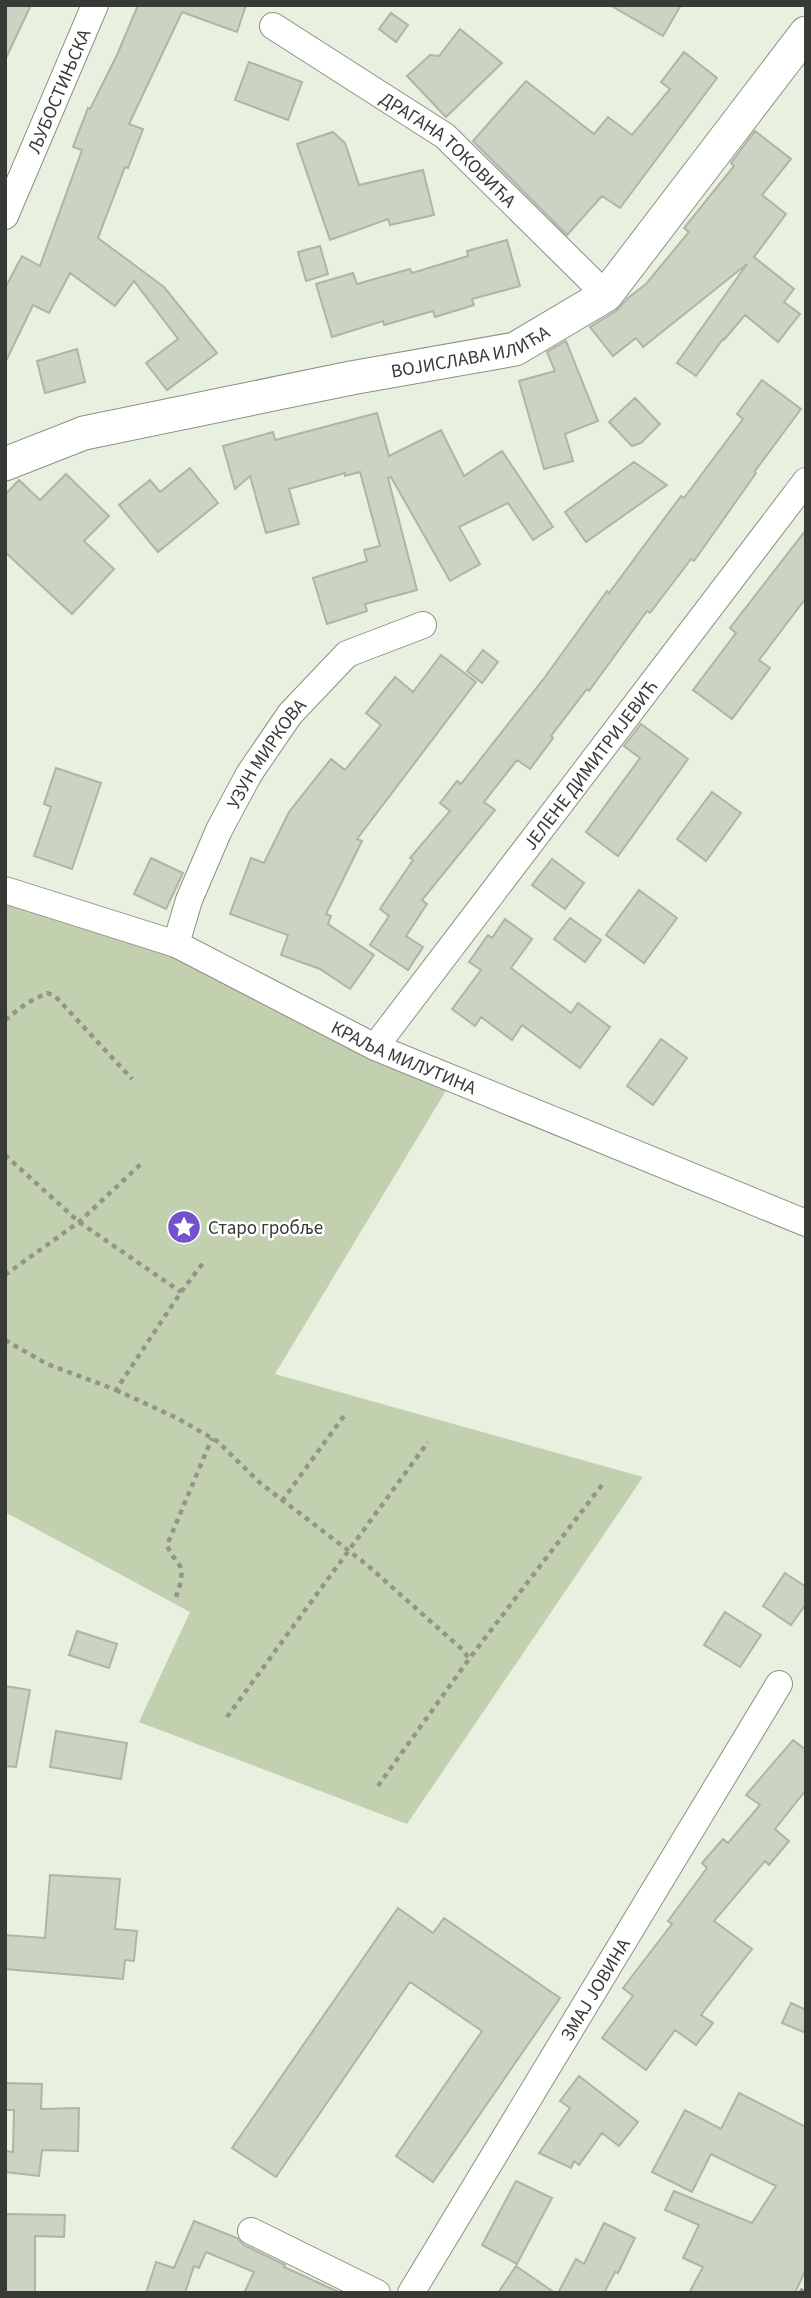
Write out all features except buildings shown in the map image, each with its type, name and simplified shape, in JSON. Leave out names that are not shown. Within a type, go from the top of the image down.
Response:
[{"type":"street","name":"ЉУБОСТИЊСКА","points":[[5,216],[95,5]]},
{"type":"street","name":"ДРАГАНА ТОКОВИЋА","points":[[272,26],[445,136],[606,295]]},
{"type":"street","name":"ВОЈИСЛАВА ИЛИЋА","points":[[5,464],[84,433],[515,349],[606,295],[806,33]]},
{"type":"street","name":"ЈЕЛЕНЕ ДИМИТРИЈЕВИЋ","points":[[375,1047],[806,481]]},
{"type":"street","name":"УЗУН МИРКОВА","points":[[176,944],[189,900],[219,830],[249,774],[290,714],[347,654],[423,625]]},
{"type":"street","name":"КРАЉА МИЛУТИНА","points":[[5,890],[176,944],[375,1047],[806,1223]]},
{"type":"street","name":"ЗМАЈ ЈОВИНА","points":[[411,2293],[779,1684]]},
{"type":"street","points":[[251,2231],[377,2293]]},
{"type":"path","points":[[5,1020],[37,997],[47,993],[55,996],[132,1079]]},
{"type":"path","points":[[5,1155],[79,1222],[181,1292]]},
{"type":"path","points":[[5,1275],[79,1222],[143,1162]]},
{"type":"path","points":[[116,1390],[203,1263]]},
{"type":"path","points":[[5,1339],[47,1364],[116,1390],[177,1418],[212,1438],[282,1501],[348,1551],[464,1651],[469,1659]]},
{"type":"path","points":[[282,1501],[346,1413]]},
{"type":"path","points":[[176,1597],[181,1568],[170,1555],[167,1545],[212,1438]]},
{"type":"path","points":[[228,1717],[428,1442]]},
{"type":"path","points":[[377,1786],[469,1659],[602,1485]]},
{"type":"path","points":[[800,2293],[806,2285]]},
{"type":"green space","name":"Старо гробље","points":[[5,890],[176,944],[453,1079],[275,1374],[643,1477],[407,1824],[139,1722],[190,1612],[5,1512]]},
{"type":"place","name":"Старо гробље","points":[[184,1227]]}]
